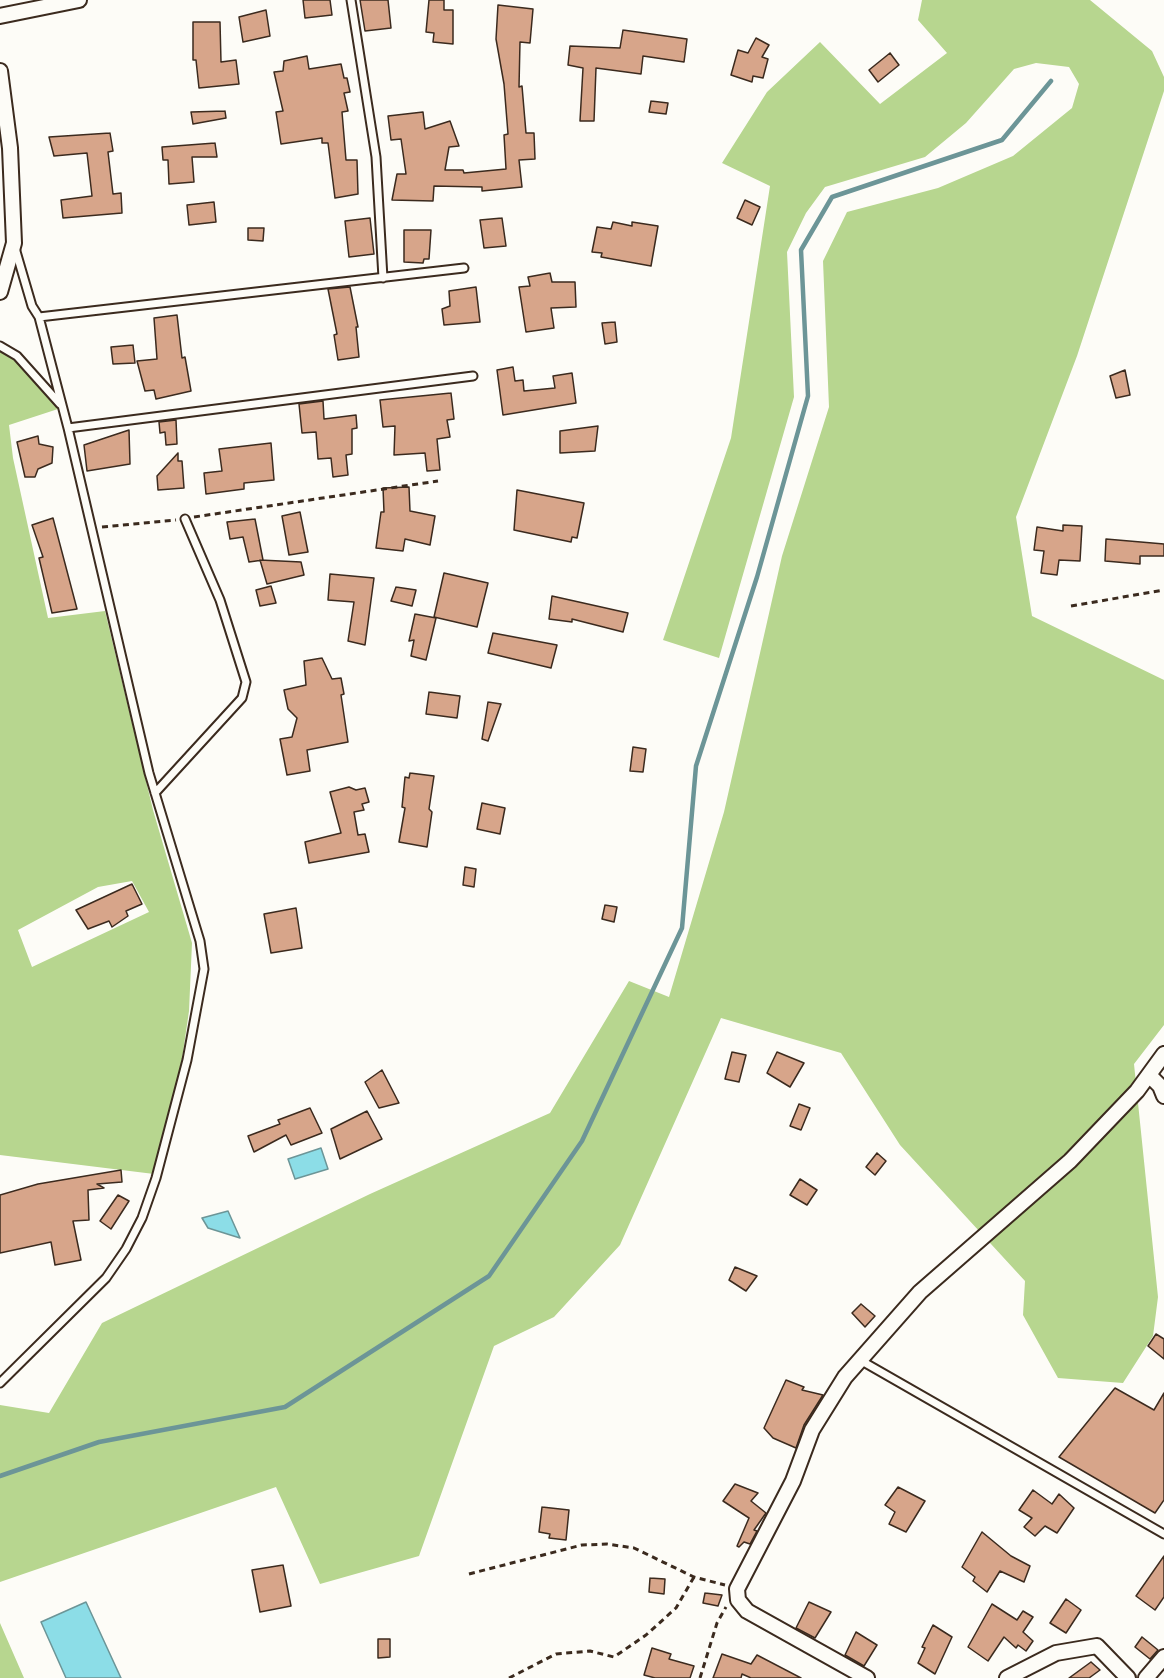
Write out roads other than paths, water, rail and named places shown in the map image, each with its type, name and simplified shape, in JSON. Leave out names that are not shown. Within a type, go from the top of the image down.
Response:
[{"type":"street","points":[[0,16],[79,0]]},
{"type":"street","points":[[0,71],[14,243],[0,292]]},
{"type":"street","points":[[867,1678],[747,1611],[738,1600],[737,1588],[793,1481],[812,1430],[860,1360],[920,1292],[1070,1161],[1137,1091],[1164,1054]]},
{"type":"street","points":[[1149,1075],[1160,1086],[1164,1096]]},
{"type":"street","points":[[1007,1678],[1032,1663],[1056,1653],[1097,1646],[1128,1678]]},
{"type":"street","points":[[1146,1678],[1164,1657]]},
{"type":"lane","points":[[351,0],[376,157],[383,278]]},
{"type":"lane","points":[[0,1383],[105,1278],[126,1249],[142,1218],[156,1178],[187,1060],[204,969],[200,941],[155,793],[68,428],[39,317],[32,306],[14,243]]},
{"type":"lane","points":[[39,317],[464,268]]},
{"type":"lane","points":[[0,346],[17,356],[62,407]]},
{"type":"lane","points":[[68,428],[473,376]]},
{"type":"lane","points":[[155,793],[242,698],[246,682],[220,600],[185,519]]},
{"type":"lane","points":[[860,1360],[1164,1534]]},
{"type":"water","points":[[321,1148],[328,1169],[295,1179],[288,1159]]},
{"type":"water","points":[[228,1211],[240,1238],[208,1228],[202,1218]]},
{"type":"water","points":[[86,1602],[121,1678],[66,1678],[41,1622]]},
{"type":"waterway","points":[[0,1476],[99,1442],[285,1407],[489,1276],[582,1141],[682,928],[696,766],[757,577],[808,396],[801,250],[832,197],[1002,140],[1051,81]]}]
